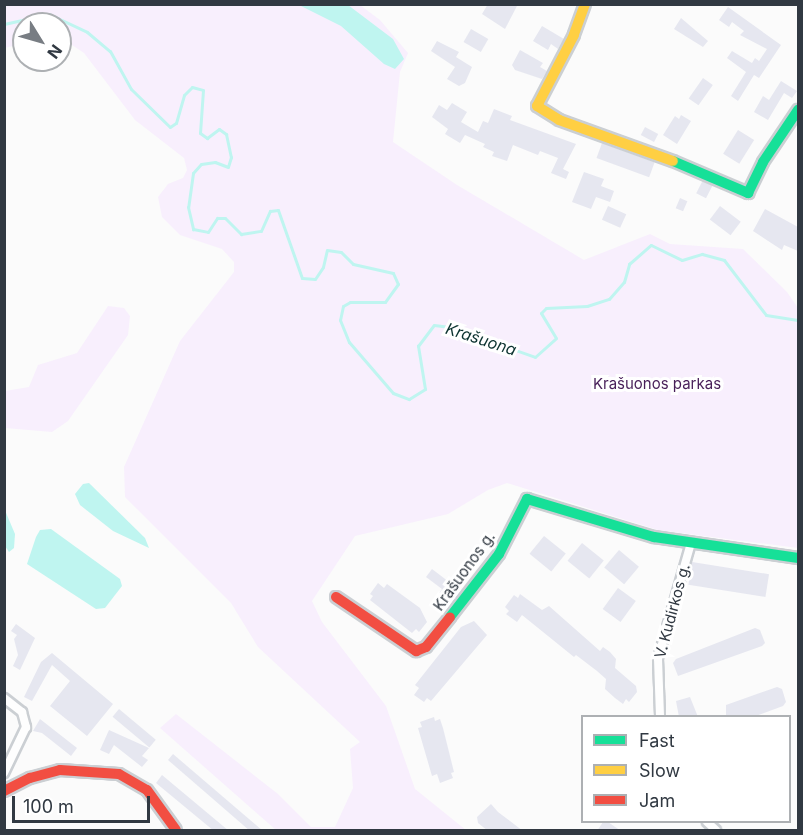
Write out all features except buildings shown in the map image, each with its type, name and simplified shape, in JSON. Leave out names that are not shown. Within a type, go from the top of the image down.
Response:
[{"type":"street","points":[[585,4],[574,35],[537,106],[559,120],[701,171],[748,193],[763,162],[798,110]]},
{"type":"street","name":"Krašuonos g.","points":[[336,597],[416,651],[426,647],[499,554],[527,499],[654,537],[691,543]]},
{"type":"street","points":[[691,543],[798,558]]},
{"type":"street","name":"V. Kudirkos g.","points":[[660,715],[658,658],[691,543]]},
{"type":"street","points":[[4,698],[22,712],[26,727],[4,773]]},
{"type":"street","points":[[4,791],[30,778],[60,770],[87,769],[119,774],[147,790],[176,831]]},
{"type":"green space","name":"Krašuonos parkas","points":[[4,5],[360,5],[380,20],[408,53],[400,72],[393,142],[457,185],[584,260],[650,234],[670,244],[743,249],[787,292],[798,308],[798,548],[658,530],[507,483],[488,490],[448,514],[355,536],[312,601],[322,622],[386,706],[415,789],[466,830],[276,830],[160,728],[176,714],[278,794],[311,827],[335,827],[353,788],[350,749],[360,742],[258,647],[231,603],[125,497],[124,467],[180,341],[234,272],[234,262],[222,249],[180,235],[162,217],[158,197],[168,184],[183,178],[187,170],[184,158],[135,120],[84,53],[72,45],[72,12],[12,12],[12,46],[5,48]]},
{"type":"green space","points":[[108,306],[124,308],[130,316],[128,335],[68,421],[52,432],[5,428],[5,391],[29,387],[38,365],[77,353]]},
{"type":"water","points":[[299,5],[348,5],[393,39],[404,59],[395,69],[384,64],[341,26]]},
{"type":"water","points":[[89,483],[145,538],[149,548],[113,531],[80,505],[75,494],[83,484]]},
{"type":"water","points":[[4,508],[15,534],[14,548],[9,552],[5,546]]},
{"type":"water","points":[[51,529],[120,579],[122,586],[105,608],[96,609],[27,564],[40,530]]},
{"type":"waterway","name":"Krašuona","points":[[4,24],[49,14],[87,32],[110,51],[131,89],[170,127],[176,123],[184,95],[192,87],[203,90],[200,133],[207,138],[219,129],[226,134],[231,157],[228,167],[215,162],[201,164],[193,173],[188,207],[193,229],[208,232],[217,218],[225,218],[241,234],[261,231],[270,211],[278,210],[302,278],[315,279],[323,267],[327,250],[341,252],[353,264],[393,273],[398,284],[385,302],[350,302],[343,306],[340,320],[349,342],[393,393],[409,399],[425,389],[418,346],[434,325],[450,327],[535,357],[556,338],[541,313],[546,308],[587,306],[609,299],[624,282],[629,264],[651,245],[682,260],[702,254],[724,260],[766,315],[798,320]]},
{"type":"traffic: fast","points":[[673,161],[748,193],[763,162],[798,110]]},
{"type":"traffic: fast","points":[[450,617],[499,554],[527,499],[654,537],[798,558]]},
{"type":"traffic: slow","points":[[585,4],[574,35],[537,106],[559,120],[673,161]]},
{"type":"traffic: jam","points":[[336,597],[416,651],[426,647],[450,617]]},
{"type":"traffic: jam","points":[[4,791],[30,778],[60,770],[119,774],[147,790],[176,830]]}]
